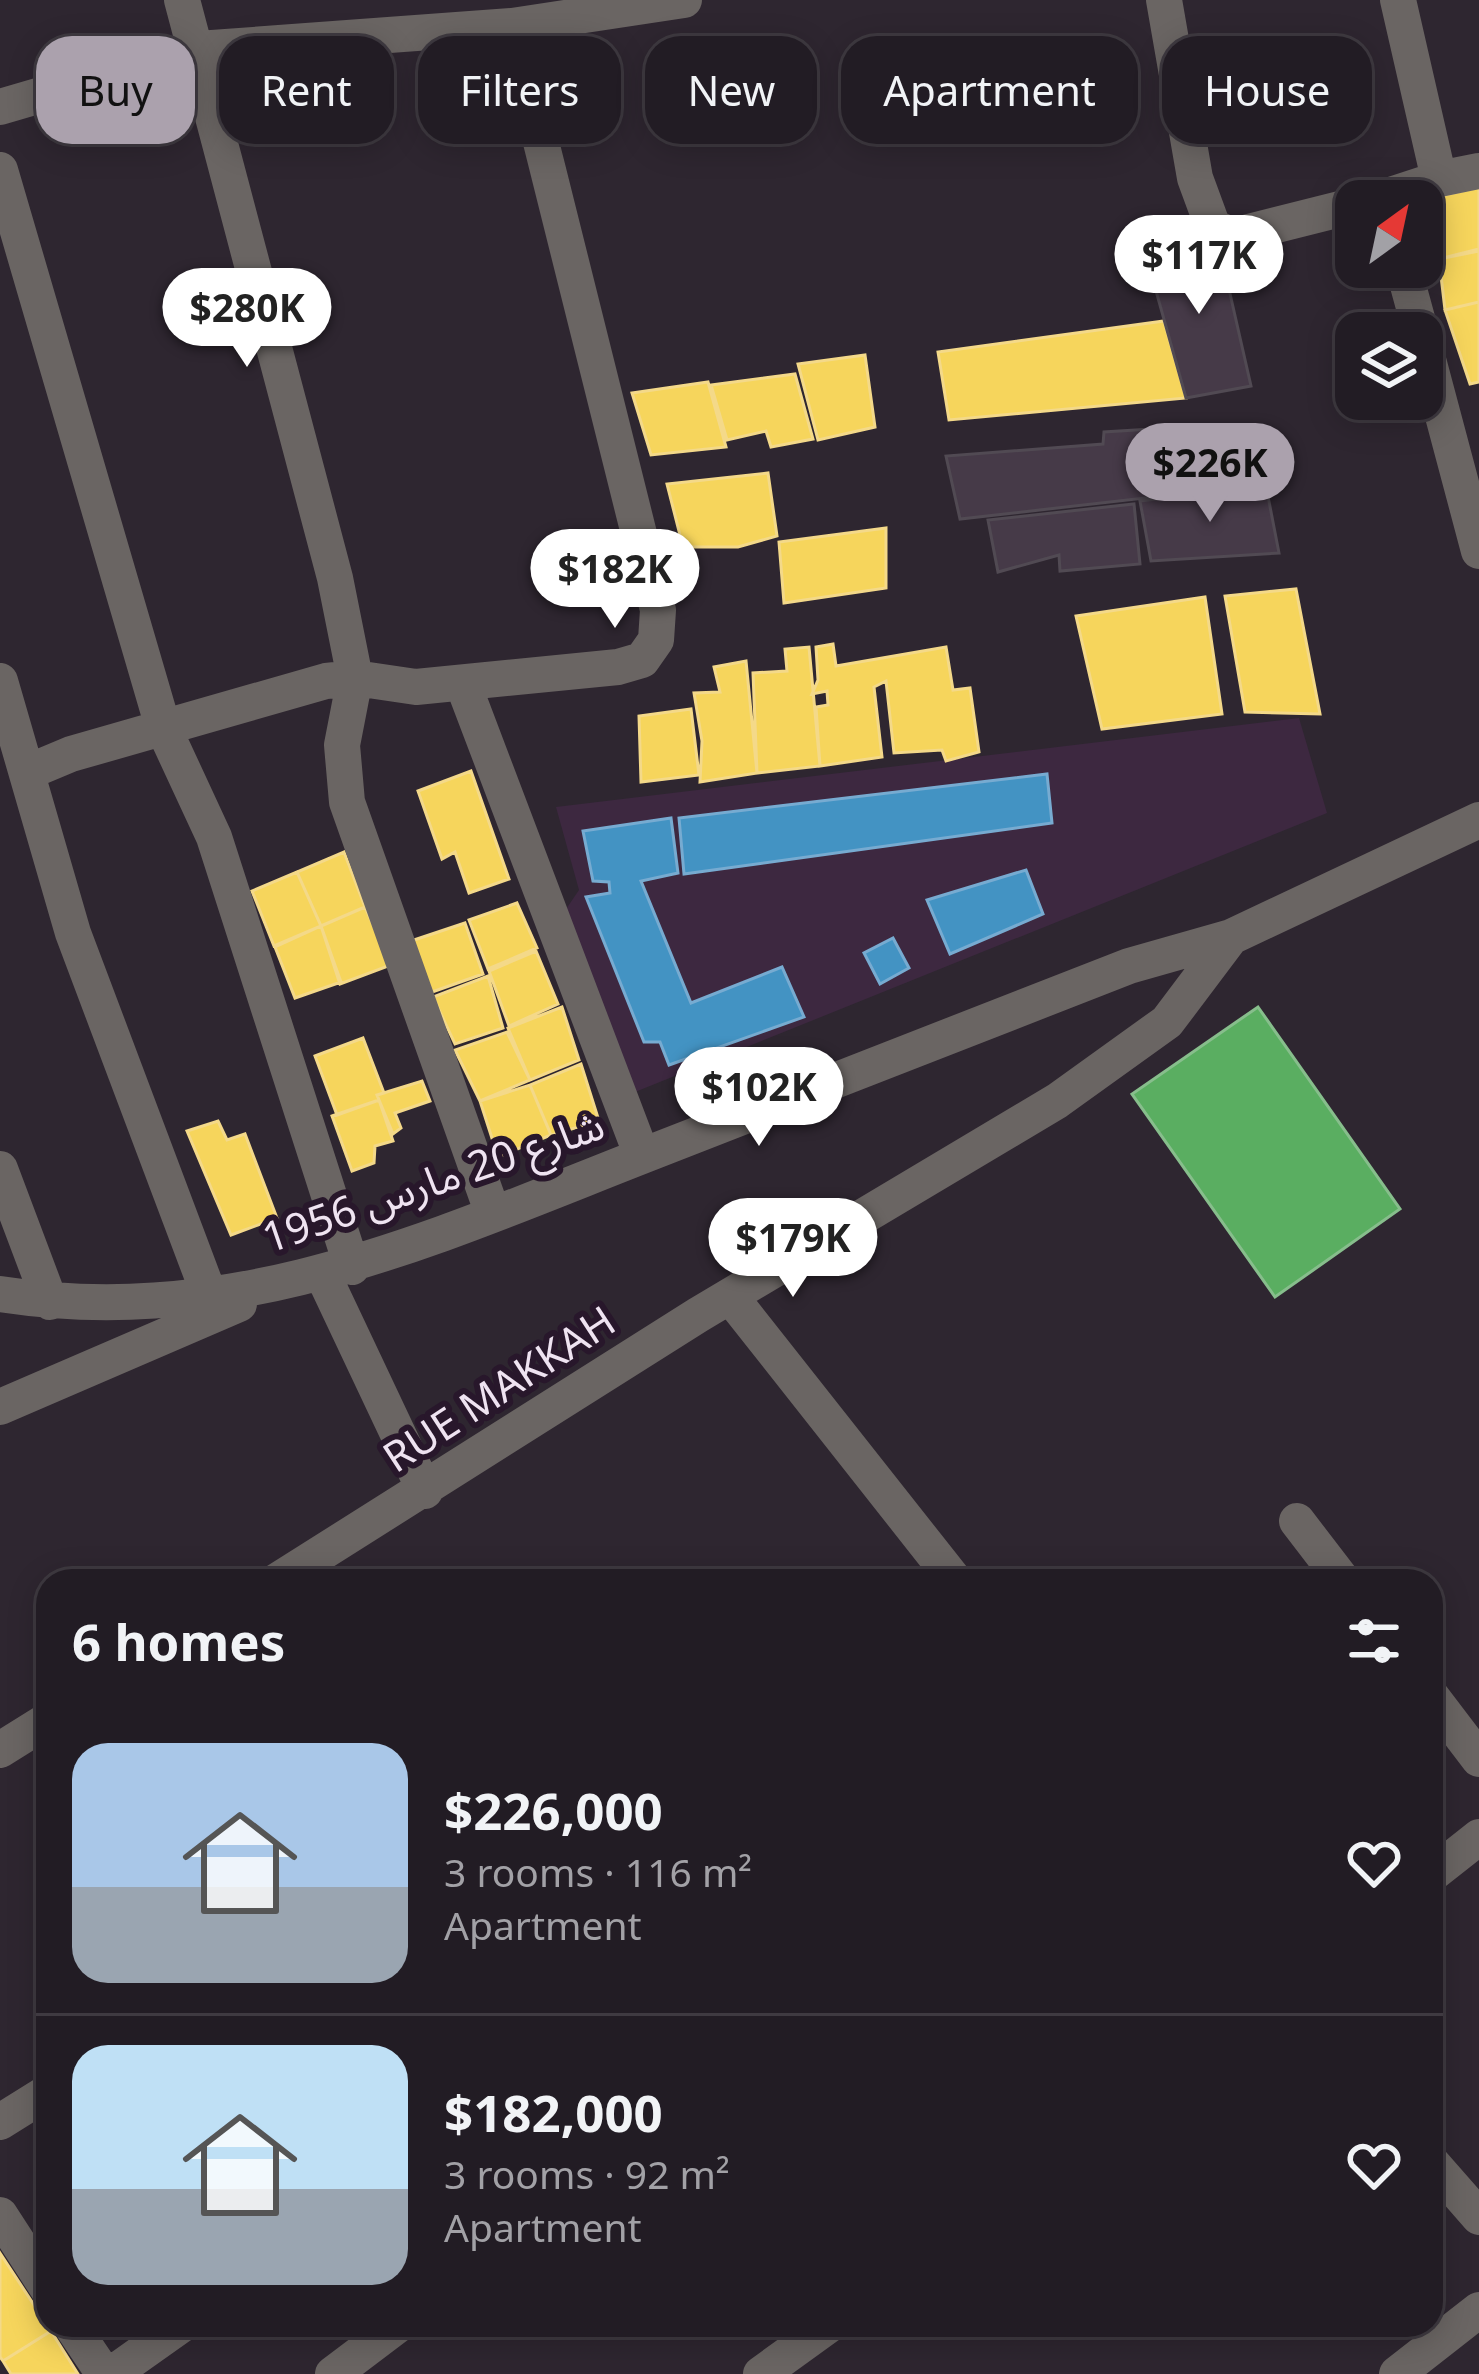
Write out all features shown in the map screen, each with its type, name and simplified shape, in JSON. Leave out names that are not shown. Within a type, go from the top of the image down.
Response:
[{"type":"street","points":[[182,0],[310,470],[355,678],[342,745],[346,802],[493,1214]]},
{"type":"street","points":[[0,107],[198,49],[684,0]]},
{"type":"street","points":[[1164,0],[1195,178],[1213,227],[1233,236],[1335,211]]},
{"type":"street","points":[[1398,0],[1438,178]]},
{"type":"street","points":[[16,757],[163,727],[278,692],[355,678],[416,687],[618,667],[642,660],[656,640],[658,610],[632,497],[499,18]]},
{"type":"street","points":[[0,170],[163,727],[214,837],[337,1271],[424,1492]]},
{"type":"street","points":[[1433,180],[1479,170]]},
{"type":"street","points":[[1443,417],[1479,551]]},
{"type":"street","points":[[0,681],[16,757],[73,933],[210,1297]]},
{"type":"street","points":[[463,684],[642,1156]]},
{"type":"street","name":"شارع 20 مارس 1956","points":[[0,1294],[50,1302],[210,1297],[337,1271],[1129,966],[1231,937],[1479,820]]},
{"type":"street","name":"RUE MAKKAH","points":[[297,1569],[730,1295],[1057,1102],[1167,1022],[1231,937]]},
{"type":"street","points":[[0,1169],[50,1302]]},
{"type":"street","points":[[0,1407],[278,1286]]},
{"type":"street","points":[[730,1295],[934,1569]]},
{"type":"street","points":[[1298,1521],[1334,1569]]},
{"type":"street","points":[[1443,1712],[1479,1759]]},
{"type":"street","points":[[0,1750],[36,1728]]},
{"type":"street","points":[[1443,1866],[1479,1837]]},
{"type":"street","points":[[0,2122],[36,2100]]},
{"type":"street","points":[[1443,2176],[1479,2217]]},
{"type":"street","points":[[0,2215],[36,2270]]},
{"type":"street","points":[[1397,2374],[1479,2310]]},
{"type":"street","points":[[80,2337],[108,2374],[163,2337]]},
{"type":"street","points":[[333,2374],[382,2337]]},
{"type":"street","points":[[760,2374],[812,2337]]},
{"type":"shaded area","points":[[1299,718],[1327,813],[635,1092],[560,918],[579,890],[556,807]]},
{"type":"building: Homes","points":[[1479,187],[1479,249],[1443,258],[1443,196]]},
{"type":"building: Homes","points":[[1479,251],[1479,302],[1445,310],[1443,258]]},
{"type":"building: Homes","points":[[1479,302],[1479,382],[1470,384],[1445,310]]},
{"type":"building: Homes","points":[[1164,321],[1186,398],[949,420],[938,352]]},
{"type":"building: Homes","points":[[865,355],[875,427],[818,440],[798,364]]},
{"type":"building: Homes","points":[[795,374],[813,439],[771,447],[766,431],[727,440],[711,385]]},
{"type":"building: Homes","points":[[708,382],[726,447],[651,455],[632,393]]},
{"type":"building: Homes","points":[[768,473],[777,536],[738,547],[683,547],[667,484]]},
{"type":"building: Homes","points":[[886,528],[886,588],[784,603],[779,542]]},
{"type":"building: Homes","points":[[1296,589],[1320,714],[1245,712],[1225,596]]},
{"type":"building: Homes","points":[[1205,597],[1222,714],[1102,729],[1076,616]]},
{"type":"building: Homes","points":[[833,644],[836,666],[946,647],[953,690],[970,688],[979,752],[946,761],[942,750],[894,753],[886,681],[874,687],[882,757],[820,766],[816,707],[828,705],[827,691],[812,694],[818,680],[816,647]]},
{"type":"building: Homes","points":[[809,647],[820,766],[757,773],[753,673],[787,671],[785,649]]},
{"type":"building: Homes","points":[[746,661],[757,773],[700,782],[702,741],[694,693],[720,692],[714,667]]},
{"type":"building: Homes","points":[[691,709],[699,775],[641,782],[639,716]]},
{"type":"building: Homes","points":[[471,771],[509,879],[469,893],[455,852],[442,859],[418,791]]},
{"type":"building: Homes","points":[[344,852],[365,907],[321,926],[297,872]]},
{"type":"building: Homes","points":[[297,872],[321,926],[274,946],[252,891]]},
{"type":"building: Homes","points":[[517,903],[537,948],[488,969],[469,920]]},
{"type":"building: Homes","points":[[365,907],[391,965],[340,984],[321,926]]},
{"type":"building: Homes","points":[[465,923],[483,974],[432,992],[411,941]]},
{"type":"building: Homes","points":[[321,926],[341,982],[295,998],[275,947]]},
{"type":"building: Homes","points":[[536,951],[558,1004],[509,1026],[489,971]]},
{"type":"building: Homes","points":[[488,976],[503,1028],[455,1044],[433,997]]},
{"type":"building: Homes","points":[[562,1007],[579,1060],[530,1080],[508,1028]]},
{"type":"building: Homes","points":[[507,1032],[530,1080],[480,1101],[455,1050]]},
{"type":"building: Homes","points":[[363,1038],[384,1093],[377,1095],[379,1100],[337,1115],[315,1056]]},
{"type":"building: Homes","points":[[581,1064],[599,1121],[551,1135],[530,1085]]},
{"type":"building: Homes","points":[[422,1081],[430,1101],[395,1113],[401,1128],[393,1134],[377,1095]]},
{"type":"building: Homes","points":[[530,1085],[551,1135],[498,1157],[480,1101]]},
{"type":"building: Homes","points":[[379,1100],[393,1141],[375,1146],[374,1163],[352,1171],[332,1116]]},
{"type":"building: Homes","points":[[218,1121],[227,1140],[245,1134],[277,1218],[231,1235],[187,1131]]},
{"type":"building: Homes","points":[[0,2253],[36,2308],[36,2337],[41,2337],[3,2361]]},
{"type":"building: Homes","points":[[41,2337],[55,2337],[78,2374],[11,2374],[3,2361]]},
{"type":"building: Schools","points":[[1047,774],[1052,823],[684,874],[679,818]]},
{"type":"building: Schools","points":[[671,818],[678,873],[641,881],[691,1003],[782,967],[804,1017],[669,1065],[660,1042],[644,1042],[586,897],[610,893],[609,882],[593,881],[583,831]]},
{"type":"building: Schools","points":[[1026,870],[1043,914],[950,954],[927,900]]},
{"type":"building: Schools","points":[[893,938],[909,968],[880,984],[864,953]]},
{"type":"building: Public","points":[[1258,1007],[1400,1209],[1275,1297],[1132,1094]]},
{"type":"building: Other","points":[[1218,241],[1251,386],[1186,398],[1144,248]]},
{"type":"building: Other","points":[[1168,428],[1200,432],[1198,492],[960,519],[946,456],[1103,444],[1104,432]]},
{"type":"building: Other","points":[[1266,486],[1279,553],[1151,561],[1140,501]]},
{"type":"building: Other","points":[[1134,504],[1140,564],[1060,571],[1059,555],[998,572],[988,520]]}]
